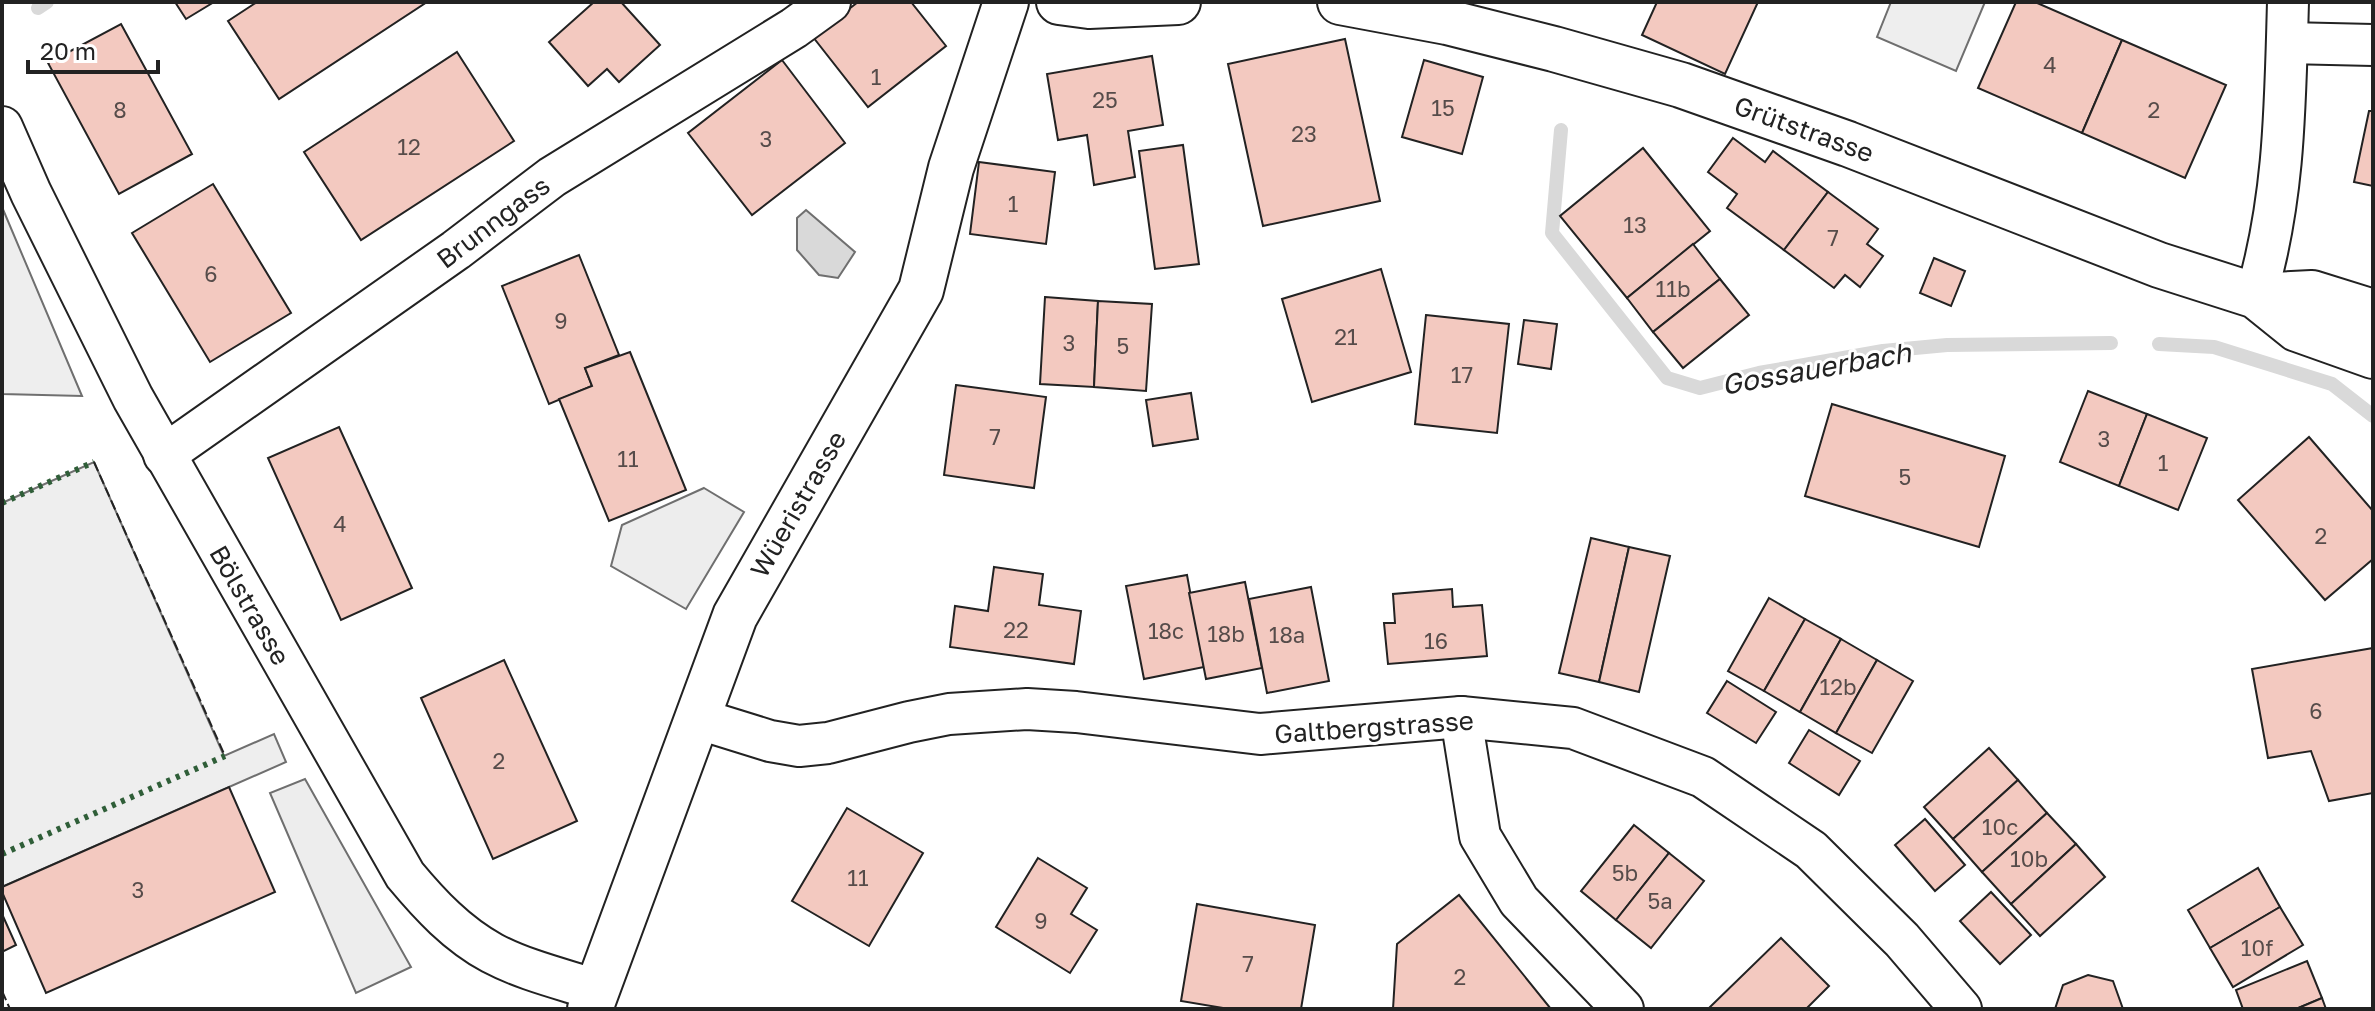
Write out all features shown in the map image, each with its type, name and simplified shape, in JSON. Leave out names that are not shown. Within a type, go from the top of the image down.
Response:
[{"type":"main road","name":"Wüeristrasse","points":[[593,999],[724,639],[749,588],[921,290],[951,168],[1006,2]]},
{"type":"main road","points":[[1059,2],[1089,6],[1178,2]]},
{"type":"main road","name":"Grütstrasse","points":[[1340,2],[1447,22],[1681,85],[1848,144],[2159,265],[2256,296],[2312,293],[2373,312]]},
{"type":"main road","name":"Grütstrasse","points":[[2256,296],[2297,329],[2373,356]]},
{"type":"street","name":"Brunngass","points":[[164,455],[456,250],[552,177],[794,28],[830,2]]},
{"type":"street","points":[[2256,296],[2267,258],[2280,184],[2285,138],[2288,2]]},
{"type":"street","points":[[2287,43],[2373,45]]},
{"type":"street","name":"Bölstrasse","points":[[2,127],[88,310],[164,455],[405,875],[445,918],[490,952],[593,999]]},
{"type":"street","name":"Galtbergstrasse","points":[[696,718],[770,741],[799,746],[828,743],[927,718],[1002,710],[1050,710],[1260,734],[1461,717],[1573,728],[1703,777],[1811,850],[1902,940],[1961,1009]]},
{"type":"street","points":[[1461,717],[1480,836],[1519,901],[1623,1009]]},
{"type":"shaded area","points":[[1891,2],[1985,2],[1956,71],[1877,37]]},
{"type":"shaded area","points":[[2,207],[82,396],[2,394]]},
{"type":"shaded area","points":[[806,210],[855,252],[838,278],[819,275],[797,250],[797,218]]},
{"type":"shaded area","points":[[94,462],[224,756],[274,734],[286,762],[2,887],[2,503]]},
{"type":"shaded area","points":[[704,488],[744,512],[686,609],[611,566],[622,525]]},
{"type":"shaded area","points":[[305,779],[411,967],[356,993],[270,793]]},
{"type":"building","points":[[175,2],[214,2],[186,19]]},
{"type":"building","points":[[257,2],[427,2],[279,99],[228,21]]},
{"type":"building","points":[[594,2],[621,2],[660,45],[619,82],[607,69],[588,86],[549,42]]},
{"type":"building","points":[[858,2],[911,2],[946,46],[868,107],[813,37]]},
{"type":"building","points":[[1657,2],[1758,2],[1725,74],[1642,35]]},
{"type":"building","points":[[2016,2],[2035,2],[2122,40],[2082,133],[1978,88]]},
{"type":"building","points":[[121,24],[192,154],[119,194],[48,63]]},
{"type":"building","points":[[1345,39],[1380,201],[1263,226],[1228,64]]},
{"type":"building","points":[[2122,40],[2226,85],[2185,178],[2082,133]]},
{"type":"building","points":[[457,52],[514,141],[361,240],[304,152]]},
{"type":"building","points":[[1152,56],[1163,125],[1128,131],[1135,177],[1094,185],[1087,135],[1058,140],[1047,74]]},
{"type":"building","points":[[782,60],[845,143],[752,215],[688,133]]},
{"type":"building","points":[[1424,60],[1483,77],[1462,154],[1402,137]]},
{"type":"building","points":[[2369,111],[2373,111],[2373,186],[2354,182]]},
{"type":"building","points":[[1733,138],[1765,162],[1773,151],[1828,192],[1784,250],[1727,208],[1737,194],[1708,172]]},
{"type":"building","points":[[1183,145],[1199,264],[1155,269],[1139,151]]},
{"type":"building","points":[[1643,148],[1710,231],[1627,298],[1560,216]]},
{"type":"building","points":[[979,162],[1055,172],[1046,244],[970,234]]},
{"type":"building","points":[[213,184],[291,313],[210,362],[132,233]]},
{"type":"building","points":[[1828,192],[1878,229],[1867,244],[1883,256],[1860,287],[1845,275],[1834,288],[1784,250]]},
{"type":"building","points":[[1693,244],[1720,279],[1653,332],[1627,298]]},
{"type":"building","points":[[579,255],[619,355],[585,368],[592,386],[549,404],[502,286]]},
{"type":"building","points":[[1934,258],[1965,271],[1951,306],[1920,293]]},
{"type":"building","points":[[1381,269],[1411,372],[1312,402],[1282,299]]},
{"type":"building","points":[[1720,279],[1749,315],[1683,368],[1653,332]]},
{"type":"building","points":[[1045,297],[1098,301],[1094,387],[1040,384]]},
{"type":"building","points":[[1098,301],[1152,304],[1146,391],[1094,387]]},
{"type":"building","points":[[1426,315],[1509,324],[1497,433],[1415,424]]},
{"type":"building","points":[[1524,320],[1557,324],[1551,369],[1518,364]]},
{"type":"building","points":[[630,352],[686,490],[609,521],[559,399],[592,386],[585,368]]},
{"type":"building","points":[[956,385],[1046,397],[1034,488],[944,475]]},
{"type":"building","points":[[2088,391],[2147,414],[2119,486],[2060,462]]},
{"type":"building","points":[[1191,393],[1198,439],[1153,446],[1146,400]]},
{"type":"building","points":[[1832,404],[2005,456],[1979,547],[1805,496]]},
{"type":"building","points":[[2147,414],[2207,438],[2178,510],[2119,486]]},
{"type":"building","points":[[339,427],[412,588],[341,620],[268,458]]},
{"type":"building","points":[[2309,437],[2373,511],[2373,559],[2325,600],[2238,500]]},
{"type":"building","points":[[1591,538],[1629,547],[1599,682],[1559,673]]},
{"type":"building","points":[[1629,547],[1670,556],[1639,692],[1599,682]]},
{"type":"building","points":[[994,567],[1043,574],[1039,605],[1081,611],[1074,664],[950,647],[955,606],[988,611]]},
{"type":"building","points":[[1187,575],[1204,667],[1144,679],[1126,586]]},
{"type":"building","points":[[1245,582],[1262,668],[1206,679],[1189,593]]},
{"type":"building","points":[[1311,587],[1329,681],[1267,693],[1249,599]]},
{"type":"building","points":[[1452,589],[1453,607],[1482,605],[1487,656],[1388,664],[1384,623],[1395,623],[1393,594]]},
{"type":"building","points":[[1769,598],[1805,619],[1764,691],[1728,671]]},
{"type":"building","points":[[1805,619],[1841,639],[1800,712],[1764,691]]},
{"type":"building","points":[[1841,639],[1877,660],[1836,733],[1800,712]]},
{"type":"building","points":[[2373,648],[2373,793],[2329,801],[2311,751],[2268,758],[2252,669]]},
{"type":"building","points":[[504,660],[577,821],[493,859],[421,698]]},
{"type":"building","points":[[1877,660],[1913,681],[1872,753],[1836,733]]},
{"type":"building","points":[[1727,681],[1776,712],[1756,743],[1707,713]]},
{"type":"building","points":[[1809,730],[1860,761],[1839,795],[1789,763]]},
{"type":"building","points":[[1989,748],[2018,780],[1953,839],[1924,807]]},
{"type":"building","points":[[2018,780],[2047,813],[1982,872],[1953,839]]},
{"type":"building","points":[[229,787],[275,892],[46,993],[2,887]]},
{"type":"building","points":[[847,808],[923,853],[869,946],[792,901]]},
{"type":"building","points":[[2047,813],[2076,844],[2011,904],[1982,872]]},
{"type":"building","points":[[1925,819],[1965,865],[1935,891],[1895,845]]},
{"type":"building","points":[[1634,825],[1669,853],[1616,920],[1581,891]]},
{"type":"building","points":[[2076,844],[2105,877],[2040,936],[2011,904]]},
{"type":"building","points":[[1669,853],[1704,881],[1651,948],[1616,920]]},
{"type":"building","points":[[1038,858],[1087,888],[1071,914],[1097,930],[1070,973],[996,927]]},
{"type":"building","points":[[2258,868],[2280,907],[2210,948],[2188,910]]},
{"type":"building","points":[[1991,892],[2031,935],[2000,964],[1960,921]]},
{"type":"building","points":[[1459,895],[1551,1009],[1393,1009],[1397,944]]},
{"type":"building","points":[[1197,904],[1315,925],[1301,1009],[1229,1009],[1181,1001]]},
{"type":"building","points":[[2280,907],[2303,945],[2233,987],[2210,948]]},
{"type":"building","points":[[2,914],[16,945],[2,952]]},
{"type":"building","points":[[1781,938],[1829,986],[1806,1009],[1710,1007]]},
{"type":"building","points":[[2307,961],[2322,998],[2296,1009],[2243,1009],[2236,990]]},
{"type":"building","points":[[2088,975],[2113,981],[2123,1009],[2055,1009],[2063,985]]},
{"type":"building","points":[[2322,998],[2326,1009],[2296,1009]]},
{"type":"waterway","points":[[38,8],[47,2]]},
{"type":"waterway","name":"Gossauerbach","points":[[1561,130],[1552,233],[1667,378],[1700,388],[1759,373],[1883,351],[1947,345],[2111,343]]},
{"type":"waterway","name":"Gossauerbach","points":[[2159,344],[2214,347],[2332,384],[2373,416]]},
{"type":"hedge","points":[[2,503],[94,462]]},
{"type":"hedge","points":[[2,854],[225,756]]},
{"type":"fence","points":[[94,462],[225,756]]},
{"type":"fence","points":[[2,991],[10,1009]]}]
